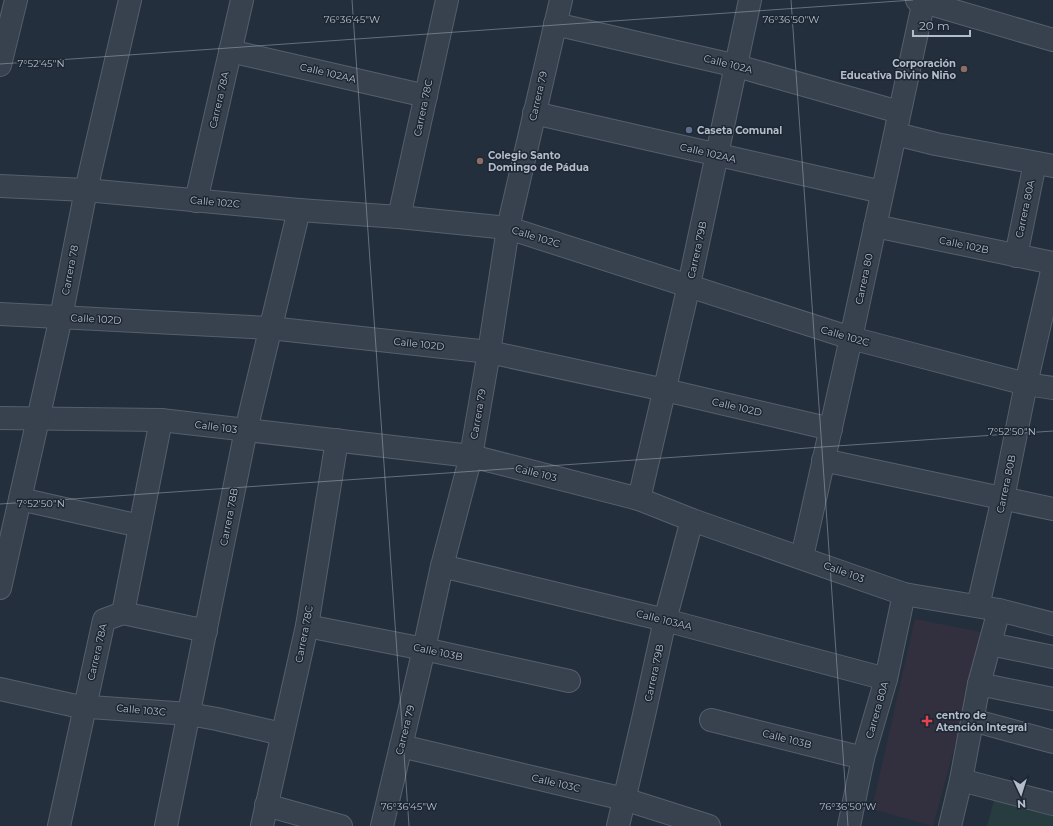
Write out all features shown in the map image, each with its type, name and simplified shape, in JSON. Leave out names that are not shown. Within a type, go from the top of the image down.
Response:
[{"type":"street","points":[[0,65],[16,0]]},
{"type":"street","name":"Carrera 78","points":[[0,588],[61,317],[86,190],[130,0]]},
{"type":"street","name":"Carrera 78A","points":[[196,201],[242,0]]},
{"type":"street","name":"Carrera 78C","points":[[399,217],[447,0]]},
{"type":"street","name":"Carrera 79","points":[[382,826],[442,566],[470,456],[489,352],[508,228],[561,0]]},
{"type":"street","name":"Carrera 79B","points":[[640,499],[718,155],[750,0]]},
{"type":"street","points":[[921,1],[1053,40]]},
{"type":"street","name":"Carrera 80","points":[[802,557],[851,338],[874,226],[896,134],[921,1]]},
{"type":"street","name":"Calle 102A","points":[[555,24],[737,66],[900,112]]},
{"type":"street","name":"Calle 102AA","points":[[230,51],[426,96]]},
{"type":"street","name":"Calle 102AA","points":[[534,114],[882,192]]},
{"type":"street","points":[[896,134],[936,144],[1044,164]]},
{"type":"street","name":"Carrera 80A","points":[[1016,256],[1044,164]]},
{"type":"street","name":"Calle 102C","points":[[0,186],[86,190],[508,228],[851,338],[1026,384],[1053,388]]},
{"type":"street","name":"Carrera 78B","points":[[166,826],[246,430],[299,210]]},
{"type":"street","name":"Calle 102B","points":[[874,226],[1053,263]]},
{"type":"street","name":"Carrera 80B","points":[[950,826],[961,780],[979,684],[990,644],[988,608],[1003,498],[1026,384],[1053,267]]},
{"type":"street","name":"Calle 102D","points":[[0,314],[270,328],[489,352],[665,390],[831,429]]},
{"type":"street","name":"Calle 103","points":[[0,418],[161,420],[470,456],[640,499],[692,520],[802,557],[904,594],[988,608],[1053,624]]},
{"type":"street","points":[[161,420],[123,613],[206,631]]},
{"type":"street","name":"Carrera 78C","points":[[264,816],[307,626],[337,440]]},
{"type":"street","points":[[823,460],[1053,509]]},
{"type":"street","points":[[20,499],[140,526]]},
{"type":"street","name":"Carrera 79B","points":[[618,826],[665,620],[692,520]]},
{"type":"street","name":"Calle 103AA","points":[[442,566],[665,620],[886,679]]},
{"type":"street","name":"Carrera 80A","points":[[849,826],[863,758],[886,679],[904,594]]},
{"type":"street","name":"Carrera 78A","points":[[59,826],[104,620],[123,613]]},
{"type":"street","name":"Calle 103B","points":[[307,626],[424,649],[569,681]]},
{"type":"street","points":[[990,644],[1053,657]]},
{"type":"street","points":[[979,684],[1053,699]]},
{"type":"street","name":"Calle 103C","points":[[0,689],[76,706],[189,714],[282,734]]},
{"type":"street","name":"Calle 103B","points":[[711,720],[863,758]]},
{"type":"street","points":[[972,720],[1053,742]]},
{"type":"street","name":"Calle 103C","points":[[401,746],[624,799],[709,826]]},
{"type":"street","points":[[961,780],[1053,804]]},
{"type":"street","points":[[264,816],[341,826]]},
{"type":"shaded area","name":"centro de Atención Integral","points":[[915,619],[986,633],[933,826],[872,809]]},
{"type":"green space","points":[[997,790],[1053,805],[1053,826],[987,826]]},
{"type":"place","name":"Corporación Educativa Divino Niño","points":[[964,69]]},
{"type":"place","name":"Caseta Comunal","points":[[689,130]]},
{"type":"place","name":"Colegio Santo Domingo de Pádua","points":[[480,161]]},
{"type":"place","name":"centro de Atención Integral","points":[[927,721]]}]
